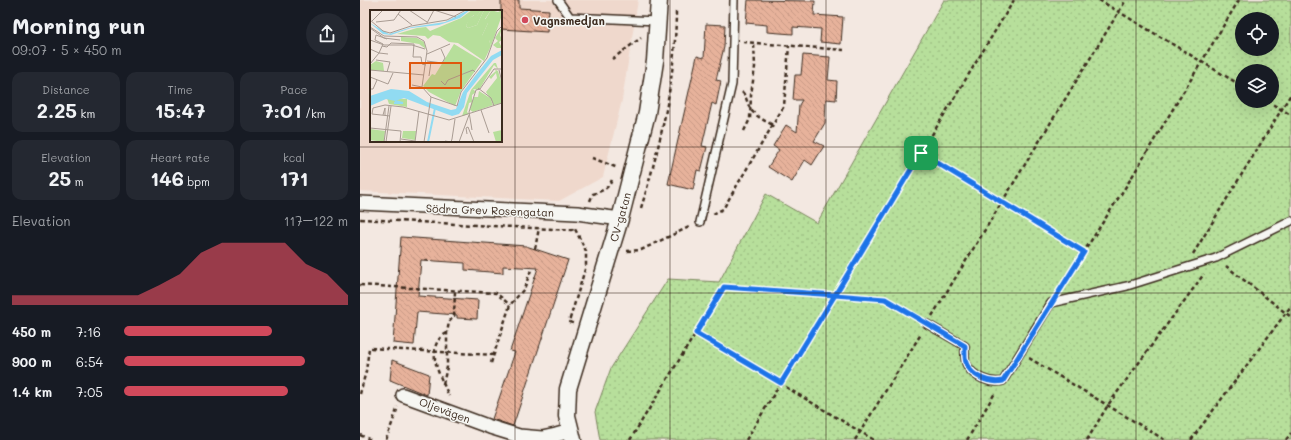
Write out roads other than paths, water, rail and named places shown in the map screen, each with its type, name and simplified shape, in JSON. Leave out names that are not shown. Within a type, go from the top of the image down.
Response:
[{"type":"street","name":"CV-gatan","points":[[572,435],[567,407],[570,380],[633,172],[650,97],[655,61],[659,0]]},
{"type":"street","name":"Södra Grev Rosengatan","points":[[360,203],[577,213],[620,219]]},
{"type":"street","name":"Oljevägen","points":[[403,395],[519,436],[542,438],[556,435],[572,435]]},
{"type":"lane","points":[[558,0],[570,17],[658,21]]},
{"type":"lane","points":[[700,222],[732,84],[734,0]]},
{"type":"lane","points":[[927,324],[965,346],[966,364],[971,370],[978,376],[996,383],[1003,381],[1051,303],[1127,286],[1216,258],[1291,221]]},
{"type":"place","name":"Vagnsmedjan","points":[[525,20]]}]
